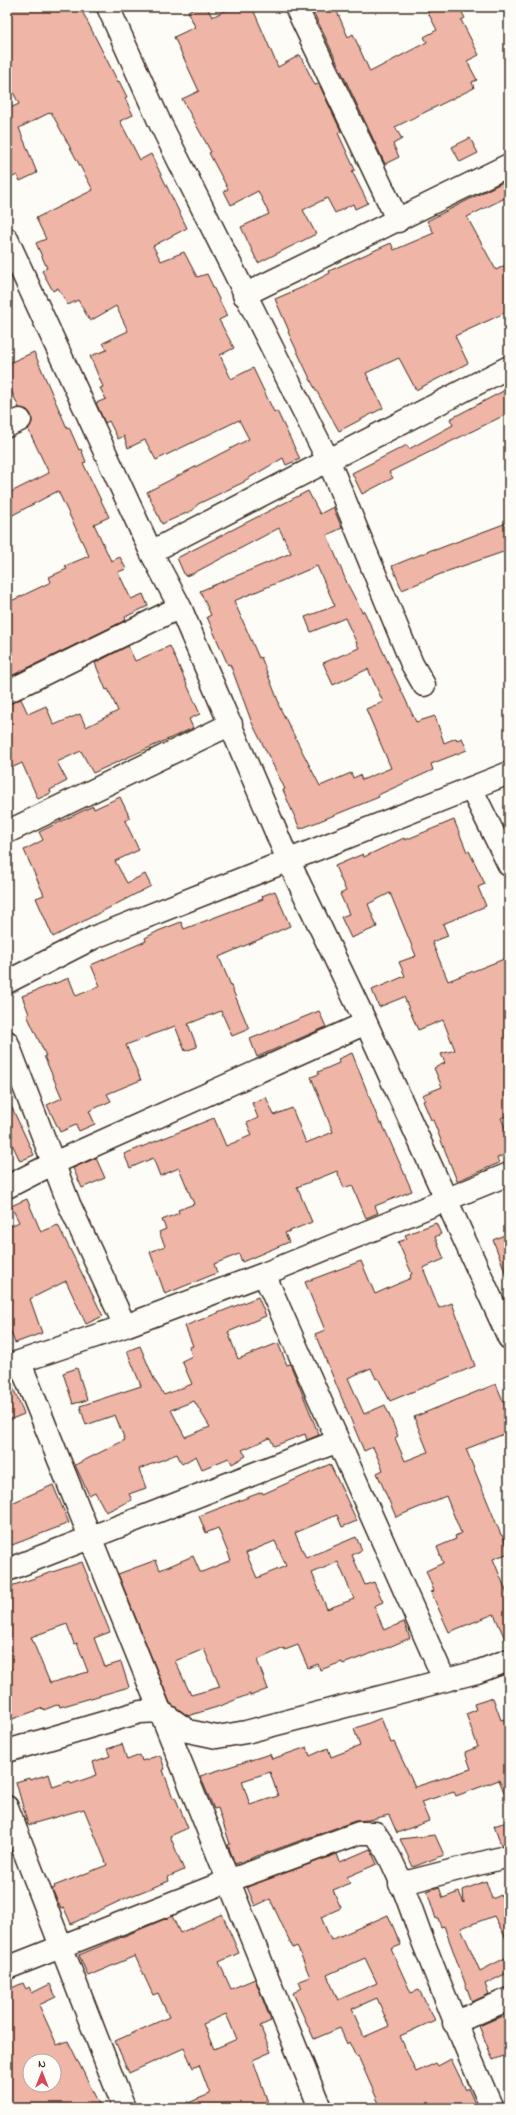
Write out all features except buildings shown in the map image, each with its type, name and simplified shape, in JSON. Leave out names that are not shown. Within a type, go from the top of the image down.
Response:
[{"type":"street","points":[[108,7],[160,124],[244,295],[329,462],[412,664],[424,685]]},
{"type":"street","points":[[296,7],[398,221]]},
{"type":"street","points":[[244,295],[398,221],[509,165]]},
{"type":"street","points":[[7,240],[151,552],[180,607],[288,860],[366,1023],[509,1338]]},
{"type":"street","points":[[151,552],[329,462],[509,367]]},
{"type":"street","points":[[7,692],[180,607]]},
{"type":"street","points":[[7,832],[231,724]]},
{"type":"street","points":[[7,982],[95,937],[509,773]]},
{"type":"street","points":[[471,788],[509,865]]},
{"type":"street","points":[[7,1186],[52,1164],[366,1023]]},
{"type":"street","points":[[7,1042],[52,1164],[124,1326]]},
{"type":"street","points":[[320,2108],[90,1537],[13,1364],[124,1326],[264,1274],[509,1174]]},
{"type":"street","points":[[264,1274],[444,1679]]},
{"type":"street","points":[[7,1570],[338,1441]]},
{"type":"street","points":[[7,1751],[140,1712],[160,1711],[188,1731],[217,1737],[246,1732],[444,1679],[477,1672],[509,1660]]},
{"type":"street","points":[[7,1807],[124,2108]]},
{"type":"street","points":[[7,1968],[228,1880],[359,1833],[375,1833],[384,1845],[454,2022],[492,2108]]},
{"type":"street","points":[[400,1884],[509,1856]]},
{"type":"street","points":[[454,2022],[509,1998]]}]
